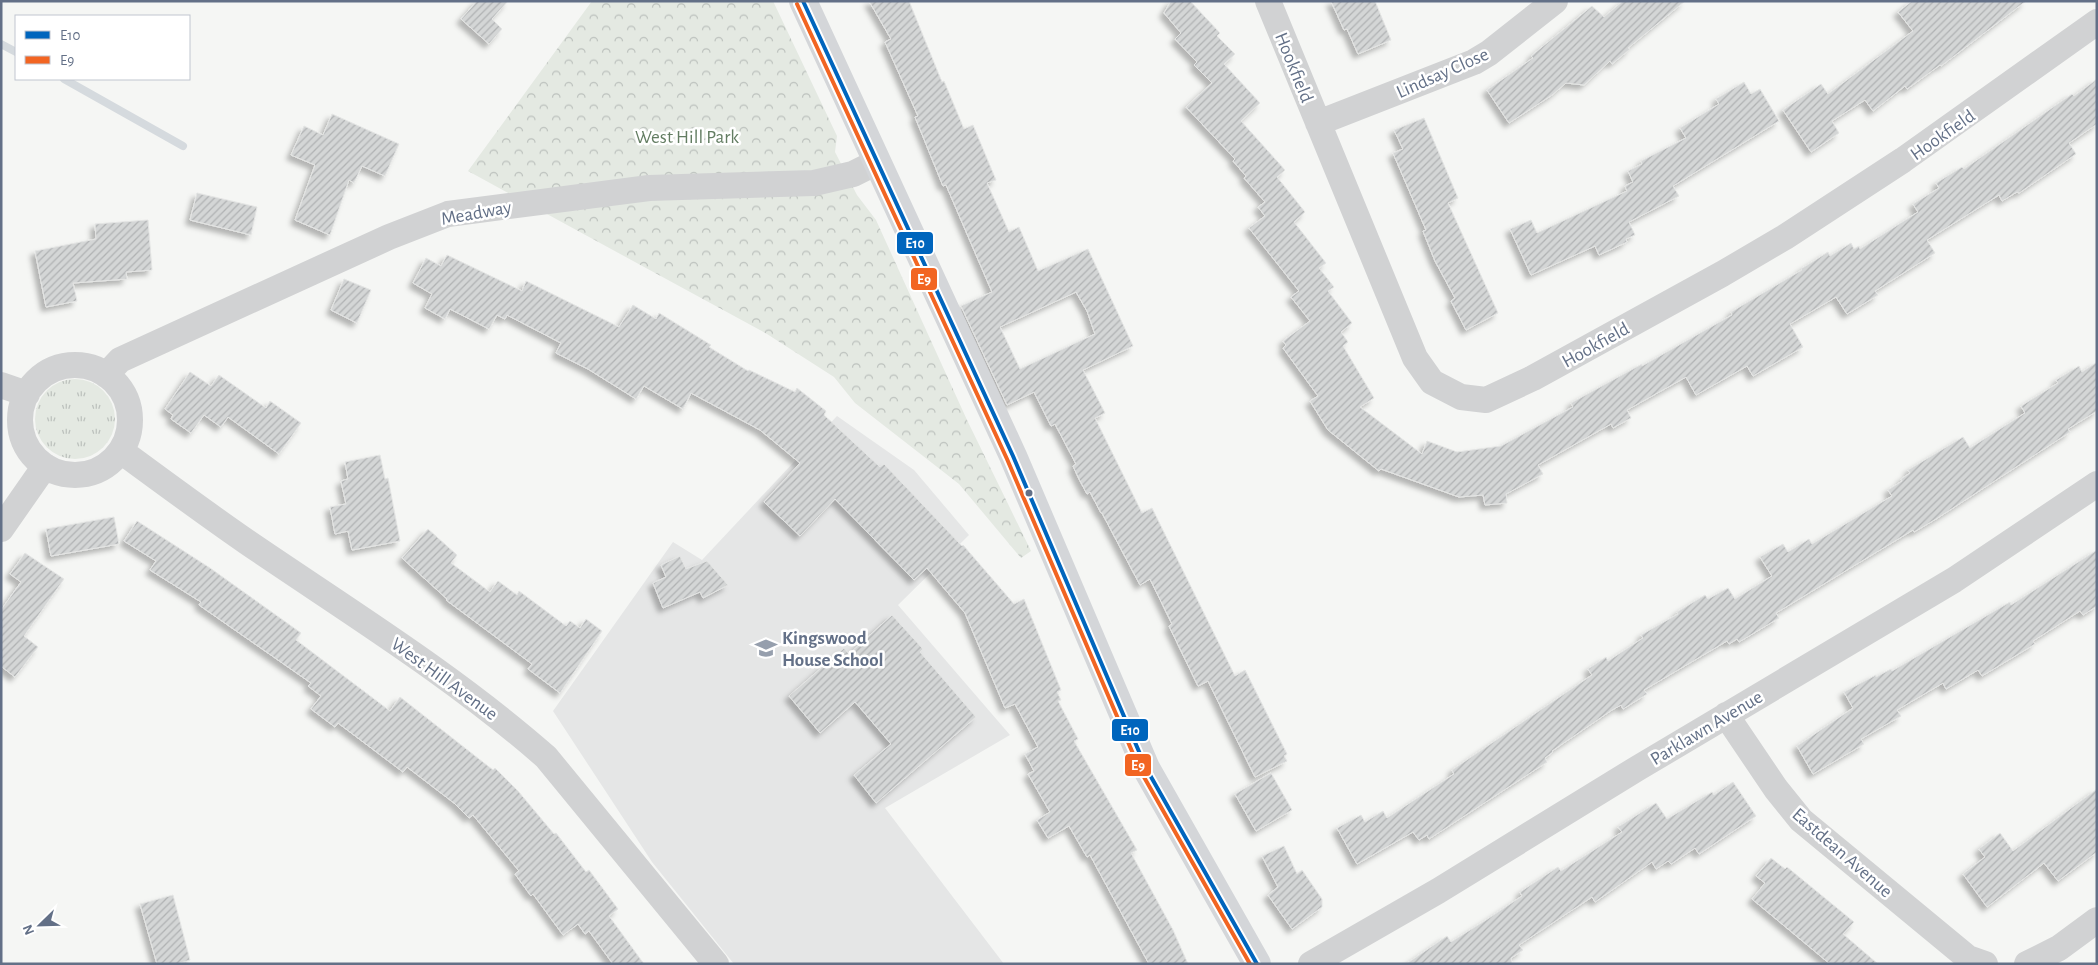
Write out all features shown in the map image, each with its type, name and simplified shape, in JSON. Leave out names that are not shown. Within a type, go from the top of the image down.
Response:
[{"type":"main road","points":[[803,1],[1013,456],[1146,768],[1257,964]]},
{"type":"street","name":"Hookfield","points":[[1268,1],[1415,358],[1432,382],[1460,397],[1486,400],[1533,378],[1722,274],[1785,237],[1904,160],[2097,22]]},
{"type":"street","name":"Lindsay Close","points":[[1318,123],[1474,62],[1489,53],[1554,1]]},
{"type":"street","name":"Meadway","points":[[106,375],[120,360],[389,237],[448,214],[649,188],[814,183],[853,174],[877,162]]},
{"type":"street","points":[[71,365],[90,367],[106,375],[119,387],[127,402],[130,418],[128,436],[121,451],[110,464],[94,472],[78,476],[61,474],[45,466],[33,456],[24,442],[20,426],[21,410],[27,394],[38,380],[53,369],[71,365]]},
{"type":"street","points":[[1,384],[27,394]]},
{"type":"street","name":"West Hill Avenue","points":[[121,451],[246,541],[388,636],[515,730],[546,757],[716,964]]},
{"type":"street","points":[[1,530],[45,466]]},
{"type":"street","name":"Parklawn Avenue","points":[[1311,964],[1438,891],[1726,715],[1954,580],[2097,484]]},
{"type":"street","name":"Eastdean Avenue","points":[[1726,715],[1776,789],[1801,820],[1968,958],[1985,964]]},
{"type":"street","points":[[2027,964],[2059,948],[2097,920]]},
{"type":"shaded area","name":"Kingswood House School","points":[[837,416],[914,470],[969,535],[898,605],[1010,735],[885,808],[1004,964],[734,964],[652,862],[553,711],[673,542],[702,560]]},
{"type":"green space","name":"West Hill Park","points":[[592,1],[773,1],[837,136],[835,152],[857,195],[876,220],[967,420],[1031,551],[1021,558],[959,484],[855,403],[834,377],[767,334],[468,171]]},
{"type":"green space","points":[[75,379],[90,382],[103,391],[112,404],[115,419],[112,434],[103,447],[90,456],[75,459],[60,456],[47,447],[38,434],[35,419],[38,404],[47,391],[60,382]]},
{"type":"building","points":[[477,1],[508,1],[492,19],[502,29],[489,44],[461,19]]},
{"type":"building","points":[[869,1],[909,1],[942,82],[944,81],[964,129],[973,125],[996,180],[987,183],[1009,232],[1019,227],[1038,271],[1088,249],[1133,346],[1083,370],[1105,413],[1095,418],[1142,513],[1152,508],[1235,676],[1245,670],[1287,754],[1284,756],[1287,761],[1255,777],[1208,681],[1198,686],[1169,626],[1172,624],[1150,579],[1140,585],[1090,492],[1087,494],[1079,479],[1073,466],[1076,464],[1055,424],[1051,426],[1034,392],[1007,405],[961,306],[992,292],[946,185],[943,186],[915,117],[918,116],[885,42],[891,39]],"holes":[[[1076,292],[1087,311],[1095,334],[1020,369],[1000,327]]]},
{"type":"building","points":[[1171,1],[1190,1],[1220,33],[1217,36],[1235,54],[1224,64],[1260,103],[1241,121],[1285,170],[1277,177],[1305,212],[1294,222],[1326,263],[1319,268],[1334,287],[1328,291],[1352,323],[1341,332],[1348,342],[1343,346],[1374,398],[1360,407],[1422,454],[1427,441],[1457,452],[1501,446],[1573,407],[1571,403],[1642,364],[1642,366],[1732,315],[1731,312],[1802,270],[1828,252],[1830,256],[1851,243],[1854,249],[1859,246],[1860,249],[1918,212],[1913,204],[1939,188],[1936,183],[1962,167],[1964,169],[2072,94],[2074,96],[2097,79],[2097,124],[2069,143],[2076,154],[2019,193],[2017,192],[2002,201],[1999,195],[1927,240],[1935,253],[1875,291],[1878,295],[1847,314],[1836,297],[1790,324],[1803,347],[1753,376],[1747,366],[1696,395],[1686,377],[1627,410],[1631,418],[1613,428],[1611,424],[1538,465],[1543,474],[1506,494],[1507,503],[1485,505],[1483,495],[1459,497],[1381,469],[1379,471],[1328,430],[1310,401],[1318,396],[1283,348],[1286,345],[1283,341],[1310,321],[1291,297],[1299,291],[1249,228],[1265,216],[1258,207],[1265,202],[1244,178],[1246,176],[1233,161],[1235,159],[1186,107],[1212,83],[1194,65],[1197,62],[1175,39],[1181,33],[1164,13]]},
{"type":"building","points":[[1331,1],[1375,1],[1391,40],[1358,54],[1347,29],[1344,30]]},
{"type":"building","points":[[1623,1],[1685,1],[1628,48],[1630,49],[1612,64],[1610,61],[1584,85],[1566,83],[1552,95],[1509,123],[1487,90],[1533,58],[1531,56],[1592,6],[1604,17]]},
{"type":"building","points":[[1912,1],[2026,1],[1941,66],[1907,89],[1905,86],[1873,111],[1865,100],[1832,121],[1839,133],[1811,152],[1783,110],[1821,84],[1828,94],[1913,31],[1898,12]]},
{"type":"building","points":[[1744,82],[1751,94],[1760,89],[1779,121],[1673,186],[1679,196],[1629,222],[1635,235],[1626,239],[1627,242],[1599,255],[1595,246],[1531,275],[1510,229],[1531,220],[1537,233],[1627,191],[1625,186],[1633,182],[1628,171],[1642,164],[1641,161],[1686,138],[1680,128],[1719,104],[1716,99]]},
{"type":"building","points":[[332,114],[399,144],[385,176],[362,166],[354,183],[349,180],[330,235],[295,220],[315,165],[291,155],[304,126],[323,135]]},
{"type":"building","points":[[1424,118],[1458,198],[1448,203],[1498,313],[1466,330],[1451,301],[1455,298],[1435,261],[1423,231],[1426,230],[1393,153],[1403,149],[1394,130]]},
{"type":"building","points":[[197,193],[257,207],[251,235],[190,220]]},
{"type":"building","points":[[148,220],[152,270],[126,272],[127,279],[73,283],[77,301],[46,307],[35,251],[96,239],[95,224]]},
{"type":"building","points":[[447,255],[522,291],[526,281],[619,327],[633,305],[656,319],[659,313],[711,345],[709,347],[748,371],[795,392],[797,388],[826,411],[824,415],[880,467],[884,464],[963,545],[1014,604],[1024,599],[1061,690],[1057,692],[1061,700],[1058,701],[1078,739],[1074,741],[1137,850],[1131,853],[1173,930],[1188,964],[1149,964],[1090,855],[1087,857],[1069,826],[1048,838],[1037,820],[1050,812],[1028,774],[1034,771],[1025,754],[1038,747],[1015,704],[1005,708],[965,613],[927,568],[914,580],[835,499],[800,536],[764,502],[800,463],[760,430],[691,393],[683,409],[644,386],[636,399],[588,369],[556,353],[561,343],[507,315],[505,319],[497,315],[489,329],[450,309],[445,319],[425,308],[432,294],[413,283],[426,258],[441,266]]},
{"type":"building","points":[[344,279],[371,290],[357,323],[331,310]]},
{"type":"building","points":[[2097,362],[2097,411],[2068,429],[2070,432],[1936,519],[1914,532],[1913,530],[1776,613],[1779,618],[1739,642],[1737,639],[1729,644],[1727,641],[1644,690],[1647,694],[1623,709],[1621,705],[1612,710],[1552,751],[1545,758],[1547,762],[1429,839],[1427,835],[1419,840],[1413,832],[1357,864],[1337,828],[1361,815],[1365,822],[1383,811],[1387,818],[1454,774],[1452,770],[1592,675],[1588,669],[1606,657],[1608,661],[1643,638],[1641,635],[1678,614],[1677,612],[1705,595],[1708,599],[1728,588],[1735,599],[1772,576],[1760,557],[1783,544],[1788,552],[1809,539],[1812,544],[1892,496],[1888,490],[1910,473],[1908,470],[1963,437],[1970,448],[2025,413],[2021,406],[2058,383],[2056,380],[2079,366],[2082,372]]},
{"type":"building","points":[[190,372],[211,386],[219,375],[266,408],[270,401],[301,423],[279,454],[228,417],[221,427],[204,415],[191,433],[171,419],[173,415],[165,409]]},
{"type":"building","points":[[380,455],[385,479],[388,478],[400,541],[352,550],[348,531],[335,534],[330,507],[346,504],[341,481],[348,479],[345,462]]},
{"type":"building","points":[[114,517],[119,544],[51,556],[46,529]]},
{"type":"building","points":[[137,521],[210,568],[301,633],[296,640],[390,711],[400,697],[493,770],[495,768],[518,791],[554,834],[556,833],[586,872],[589,870],[618,909],[609,916],[644,964],[613,964],[589,931],[585,934],[578,924],[563,935],[533,894],[531,896],[515,874],[519,871],[473,815],[469,818],[454,803],[407,767],[403,772],[338,723],[335,727],[311,709],[321,696],[308,686],[311,683],[199,605],[201,602],[150,570],[156,561],[124,541]]},
{"type":"building","points":[[428,529],[457,555],[451,563],[490,592],[498,581],[517,595],[519,591],[566,626],[570,621],[580,628],[586,619],[602,631],[560,693],[528,669],[532,664],[446,600],[402,558]]},
{"type":"building","points":[[2097,550],[2097,606],[2083,615],[2080,611],[2033,641],[2035,644],[1982,676],[1978,670],[1946,689],[1943,683],[1897,710],[1901,716],[1861,739],[1864,744],[1813,774],[1797,746],[1853,708],[1844,692],[1876,675],[1876,677],[1891,669],[1892,671],[2010,602],[2011,605]]},
{"type":"building","points":[[25,553],[64,579],[24,636],[38,647],[15,677],[2,667],[1,669],[1,610],[21,582],[10,574]]},
{"type":"building","points":[[680,556],[686,569],[707,561],[728,585],[703,598],[700,592],[663,608],[653,583],[666,577],[661,565]]},
{"type":"building","points":[[892,615],[923,649],[920,652],[976,717],[876,803],[854,775],[891,744],[855,702],[820,733],[789,696],[844,648],[849,654]]},
{"type":"building","points":[[1271,773],[1292,810],[1256,831],[1235,794]]},
{"type":"building","points":[[1733,782],[1756,816],[1699,854],[1695,848],[1671,864],[1668,861],[1656,869],[1652,862],[1595,902],[1592,897],[1519,945],[1523,950],[1511,958],[1512,964],[1406,964],[1447,936],[1451,942],[1486,920],[1522,896],[1520,892],[1558,867],[1561,871],[1622,832],[1618,827],[1656,803],[1667,819],[1712,792],[1714,795]]},
{"type":"building","points":[[2097,789],[2097,852],[2058,881],[2044,863],[1987,907],[1963,874],[1985,857],[1979,849],[2000,833],[2013,851]]},
{"type":"building","points":[[1284,846],[1297,874],[1302,870],[1322,899],[1322,907],[1292,929],[1268,895],[1278,887],[1262,856]]},
{"type":"building","points":[[1771,858],[1785,869],[1787,867],[1854,922],[1843,934],[1878,964],[1830,964],[1752,899],[1765,883],[1756,876]]},
{"type":"building","points":[[173,895],[190,960],[177,964],[157,964],[140,904]]},
{"type":"waterway","points":[[1,44],[15,51]]},
{"type":"waterway","points":[[66,80],[183,146]]},
{"type":"transit line","name":"E10","points":[[803,1],[1013,456],[1146,768],[1257,964]]},
{"type":"transit line","name":"E9","points":[[797,4],[1007,459],[1140,770],[1250,964]]},
{"type":"place","name":"Kingswood House School","points":[[766,648]]}]
